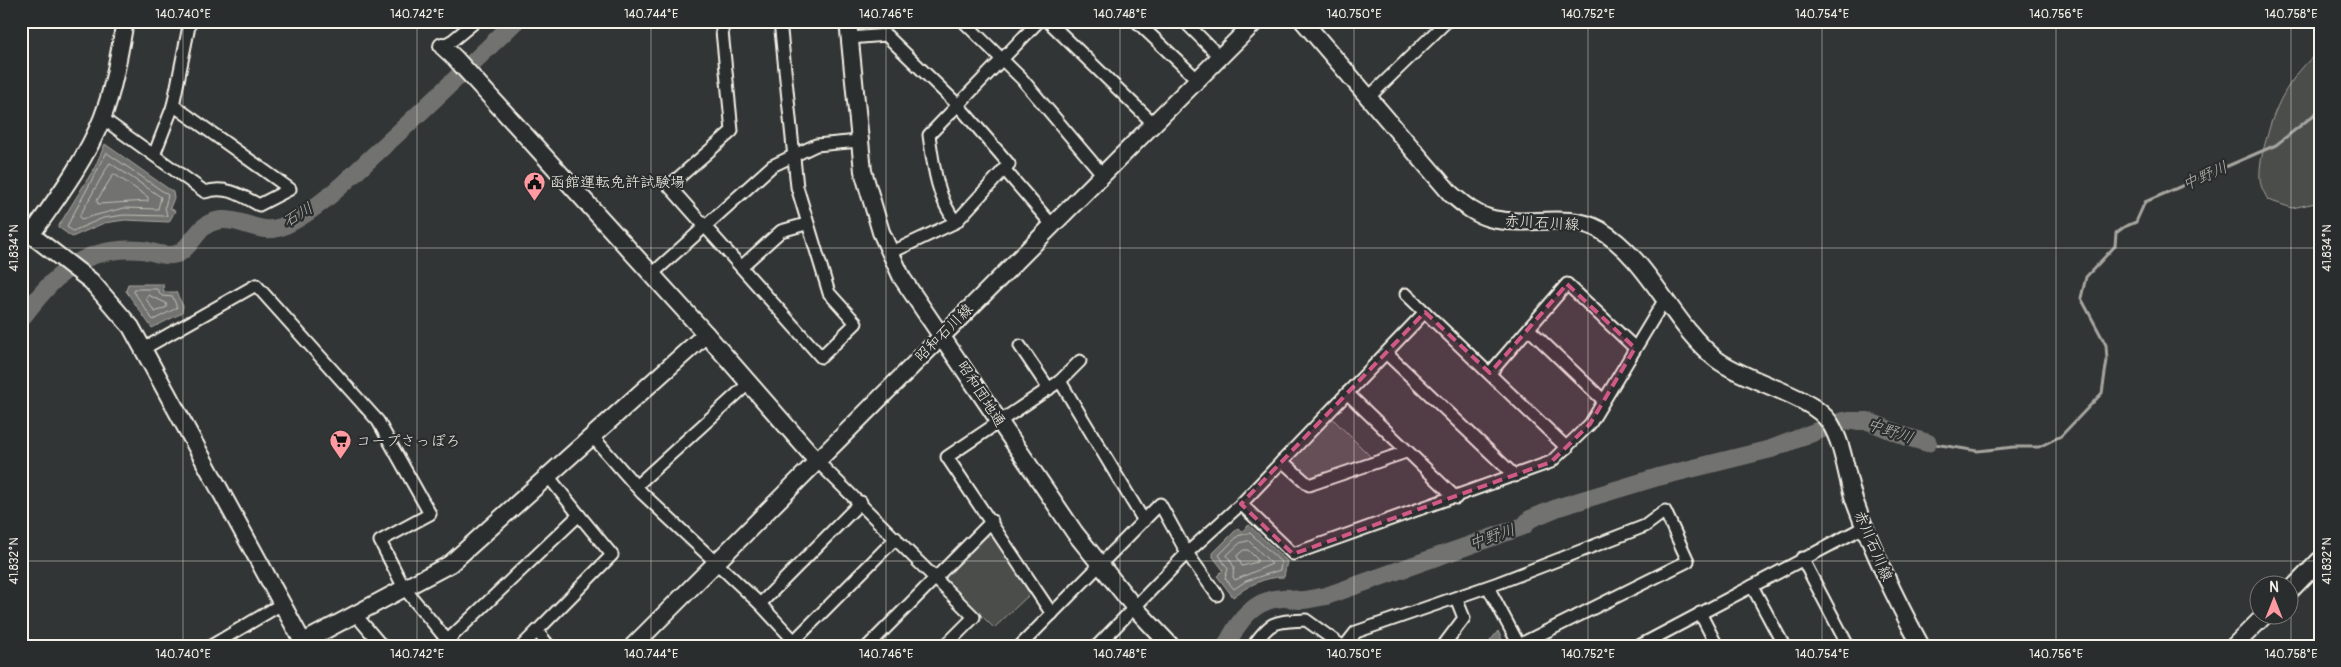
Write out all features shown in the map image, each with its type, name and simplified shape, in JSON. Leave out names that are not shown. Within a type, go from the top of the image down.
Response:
[{"type":"street","points":[[125,21],[117,66],[102,118],[81,160],[26,231],[91,281],[131,327],[304,644],[355,614],[450,564],[706,334]]},
{"type":"street","points":[[154,156],[173,105],[190,21]]},
{"type":"street","points":[[476,21],[453,40],[442,46],[706,334],[817,461],[861,502],[974,616],[945,646]]},
{"type":"street","points":[[721,21],[732,131],[669,186],[821,357],[856,323],[829,293],[806,224],[792,155],[780,21]]},
{"type":"street","name":"昭和団地通","points":[[848,21],[859,141],[868,191],[890,253],[916,301],[1100,566],[1134,608],[1171,646]]},
{"type":"street","points":[[963,21],[1022,79],[1103,175]]},
{"type":"street","points":[[956,222],[950,215],[942,197],[929,135],[1039,21]]},
{"type":"street","points":[[1048,21],[1153,123]]},
{"type":"street","points":[[1136,21],[1198,80]]},
{"type":"street","points":[[1184,21],[1220,57]]},
{"type":"street","name":"昭和石川線","points":[[633,646],[1256,21]]},
{"type":"street","name":"赤川石川線","points":[[1303,21],[1451,194],[1472,211],[1487,218],[1506,222],[1562,221],[1580,223],[1598,229],[1623,247],[1695,338],[1716,358],[1742,376],[1809,404],[1824,415],[1838,440],[1855,503],[1879,564],[1921,646]]},
{"type":"street","points":[[1368,98],[1447,21]]},
{"type":"street","points":[[850,38],[886,35],[958,105],[1009,164],[956,222],[890,253]]},
{"type":"street","points":[[102,118],[205,192],[216,188],[234,192],[259,205],[290,190],[173,105]]},
{"type":"street","points":[[651,275],[772,166],[792,155],[816,146],[859,141]]},
{"type":"street","points":[[1004,169],[1047,219]]},
{"type":"street","points":[[741,267],[781,231],[806,224]]},
{"type":"street","points":[[1490,373],[1567,284],[1635,348]]},
{"type":"street","points":[[143,349],[256,285],[378,422],[430,514],[380,541],[404,588],[450,643],[579,515]]},
{"type":"street","points":[[1406,294],[1567,448]]},
{"type":"street","points":[[1241,504],[1293,554],[1456,498],[1551,462],[1590,424],[1664,299]]},
{"type":"street","points":[[1097,646],[1187,553],[1241,504],[1425,312]]},
{"type":"street","points":[[1529,329],[1603,400]]},
{"type":"street","points":[[1020,346],[1049,389]]},
{"type":"street","points":[[1386,353],[1515,476]]},
{"type":"street","points":[[1052,614],[947,456],[1049,389],[1080,361]]},
{"type":"street","points":[[1060,381],[1144,521]]},
{"type":"street","points":[[636,486],[749,383]]},
{"type":"street","points":[[1348,394],[1406,452],[1456,498]]},
{"type":"street","points":[[592,436],[636,486],[760,604],[794,644],[896,538]]},
{"type":"street","points":[[1282,461],[1309,485],[1406,452]]},
{"type":"street","points":[[522,646],[612,555],[548,476]]},
{"type":"street","points":[[760,604],[861,502]]},
{"type":"street","points":[[1020,646],[1160,504],[1187,553],[1217,595]]},
{"type":"street","points":[[1257,644],[1264,629],[1271,625],[1306,620],[1343,646],[1356,632],[1488,587],[1645,526],[1664,511],[1688,561],[1519,645],[1488,587]]},
{"type":"street","points":[[868,646],[992,522]]},
{"type":"street","points":[[1646,644],[1802,558],[1864,527]]},
{"type":"street","points":[[1802,558],[1848,646]]},
{"type":"street","points":[[2298,583],[2320,560]]},
{"type":"street","points":[[1752,586],[1784,646]]},
{"type":"street","points":[[1443,646],[1464,618],[1456,598]]},
{"type":"street","points":[[211,646],[275,608]]},
{"type":"street","points":[[1700,613],[1717,646]]},
{"type":"street","points":[[355,614],[382,646]]},
{"type":"street","points":[[2234,646],[2256,624]]},
{"type":"street","points":[[537,631],[549,646]]},
{"type":"highlighted area","points":[[1567,284],[1635,348],[1590,424],[1551,462],[1293,554],[1241,504],[1425,312],[1490,373]]},
{"type":"shaded area","points":[[2320,50],[2320,202],[2292,208],[2268,200],[2260,182],[2260,168],[2264,147],[2280,100],[2301,69]]},
{"type":"shaded area","points":[[1331,417],[1372,458],[1313,478],[1307,478],[1293,464],[1292,459]]},
{"type":"shaded area","points":[[987,536],[994,537],[1030,594],[994,628],[947,581],[946,576]]},
{"type":"water","points":[[105,144],[173,192],[174,198],[170,208],[175,211],[169,222],[125,220],[104,223],[72,237],[58,227],[95,167]]},
{"type":"water","points":[[128,284],[163,284],[164,292],[176,292],[183,306],[182,313],[152,328],[126,291]]},
{"type":"water","points":[[1249,525],[1287,561],[1284,577],[1270,578],[1257,582],[1233,597],[1217,576],[1223,570],[1213,557],[1213,553],[1238,528],[1242,531]]},
{"type":"water","points":[[1498,631],[1505,646],[1486,646]]},
{"type":"waterway","name":"石川","points":[[21,319],[58,277],[86,258],[103,252],[121,250],[142,250],[174,255],[185,249],[202,229],[214,222],[230,220],[259,228],[273,229],[281,227],[305,214],[341,186],[516,21]]},
{"type":"waterway","name":"中野川","points":[[1928,443],[1978,451],[2014,447],[2039,447],[2061,436],[2102,393],[2107,360],[2106,345],[2081,298],[2086,277],[2115,246],[2116,233],[2136,222],[2145,202],[2276,145],[2320,110]]},
{"type":"waterway","name":"中野川","points":[[1226,646],[1236,628],[1248,613],[1264,602],[1283,598],[1301,600],[1326,596],[1524,526],[1530,519],[1559,507],[1658,477],[1771,449],[1843,421],[1868,421],[1907,437],[1928,443]]},
{"type":"place","name":"函館運転免許試験場","points":[[534,201]]},
{"type":"place","name":"コープさっぽろ","points":[[340,460]]}]
